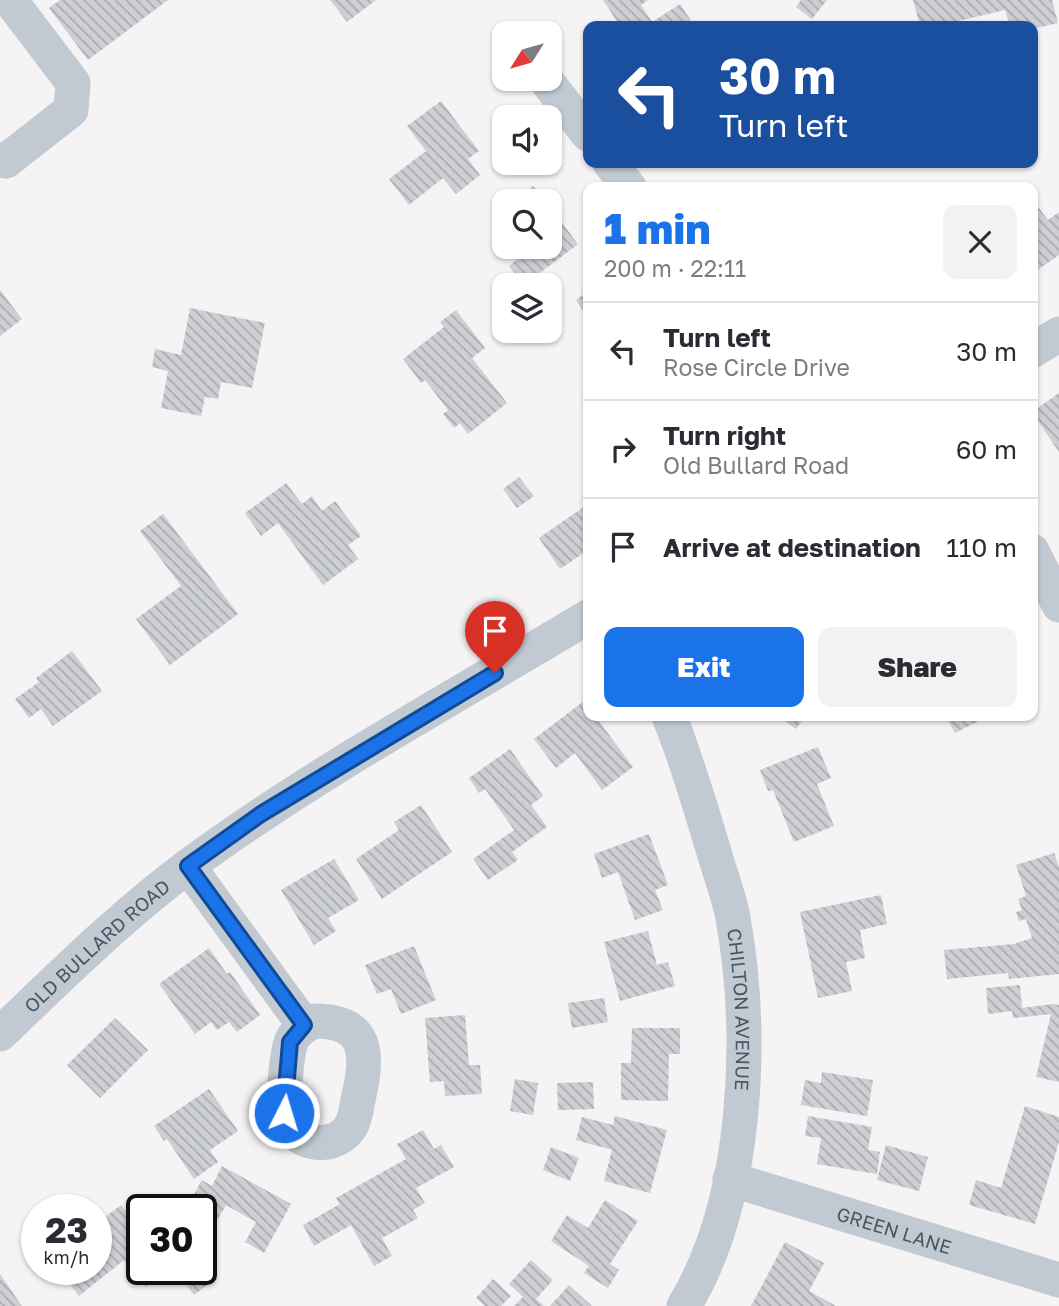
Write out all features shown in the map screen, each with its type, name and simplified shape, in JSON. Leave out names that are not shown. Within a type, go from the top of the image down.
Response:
[{"type":"street","points":[[0,160],[6,161],[71,110],[73,83],[10,0]]},
{"type":"street","points":[[554,91],[583,128]]},
{"type":"street","points":[[614,168],[625,182]]},
{"type":"street","points":[[1038,347],[1059,334]]},
{"type":"street","points":[[1038,563],[1059,605]]},
{"type":"street","name":"OLD BULLARD ROAD","points":[[0,1034],[112,928],[188,866],[261,814],[583,620]]},
{"type":"street","name":"CHILTON AVENUE","points":[[671,721],[687,761],[733,917],[742,1011],[744,1085],[730,1179],[714,1245],[684,1306]]},
{"type":"street","points":[[188,866],[304,1025]]},
{"type":"street","name":"GREEN LANE","points":[[730,1179],[1059,1280]]},
{"type":"building","points":[[60,0],[168,0],[88,60],[49,8]]},
{"type":"building","points":[[330,0],[376,0],[347,22]]},
{"type":"building","points":[[603,0],[648,0],[641,5],[651,21],[617,21]]},
{"type":"building","points":[[801,0],[827,0],[812,19],[796,7]]},
{"type":"building","points":[[913,0],[1052,0],[1058,23],[1038,28],[1038,21],[1008,21],[1005,10],[958,21],[919,21]]},
{"type":"building","points":[[680,4],[691,21],[654,21]]},
{"type":"building","points":[[441,101],[479,151],[468,159],[480,175],[456,194],[443,178],[409,205],[389,179],[426,151],[407,126]]},
{"type":"building","points":[[1038,209],[1048,220],[1059,212],[1059,255],[1038,270]]},
{"type":"building","points":[[562,223],[578,244],[562,256]]},
{"type":"building","points":[[518,259],[558,259],[540,273],[515,273],[509,266]]},
{"type":"building","points":[[0,290],[22,319],[0,336]]},
{"type":"building","points":[[583,295],[583,310],[576,300]]},
{"type":"building","points":[[190,308],[265,323],[252,388],[221,382],[218,399],[205,397],[201,416],[161,408],[168,371],[152,367],[155,349],[181,355]]},
{"type":"building","points":[[456,310],[485,348],[472,358],[507,403],[468,434],[460,423],[454,428],[443,414],[448,410],[425,380],[421,383],[403,359],[444,327],[440,322]]},
{"type":"building","points":[[1059,393],[1059,452],[1038,421],[1038,408]]},
{"type":"building","points":[[519,477],[534,496],[517,508],[503,489]]},
{"type":"building","points":[[286,483],[302,504],[312,496],[322,511],[335,501],[361,536],[348,545],[358,559],[323,585],[278,523],[261,536],[245,513]]},
{"type":"building","points":[[583,507],[583,553],[560,569],[539,538]]},
{"type":"building","points":[[163,514],[238,614],[170,665],[136,619],[181,586],[140,531]]},
{"type":"building","points":[[72,651],[102,691],[53,726],[41,709],[29,718],[15,699],[39,682],[36,678]]},
{"type":"building","points":[[583,702],[583,721],[599,721],[633,767],[602,790],[575,753],[556,768],[534,739]]},
{"type":"building","points":[[785,721],[802,721],[796,729]]},
{"type":"building","points":[[949,721],[979,721],[955,733]]},
{"type":"building","points":[[818,747],[831,778],[817,784],[834,826],[794,842],[773,790],[768,791],[760,770]]},
{"type":"building","points":[[510,749],[543,796],[531,805],[547,827],[512,852],[518,860],[488,880],[473,859],[514,830],[485,789],[479,793],[469,778]]},
{"type":"building","points":[[421,805],[452,852],[382,899],[356,859],[399,830],[394,822]]},
{"type":"building","points":[[649,834],[668,885],[655,890],[663,910],[635,920],[618,872],[602,878],[594,854]]},
{"type":"building","points":[[1054,853],[1059,867],[1059,974],[1009,979],[1008,973],[947,979],[944,950],[1014,944],[1032,938],[1026,919],[1019,921],[1016,912],[1022,910],[1018,899],[1026,896],[1016,865]]},
{"type":"building","points":[[334,859],[359,900],[328,918],[336,931],[314,945],[281,890]]},
{"type":"building","points":[[881,895],[887,924],[860,930],[865,958],[846,962],[852,991],[818,998],[800,912]]},
{"type":"building","points":[[648,931],[657,965],[668,962],[675,986],[620,1001],[604,942]]},
{"type":"building","points":[[414,946],[436,1000],[401,1014],[391,989],[377,994],[365,965]]},
{"type":"building","points":[[209,948],[227,974],[230,972],[260,1015],[237,1032],[229,1022],[217,1030],[211,1022],[195,1034],[159,984]]},
{"type":"building","points":[[1020,985],[1022,1008],[1059,1005],[1059,1082],[1036,1077],[1051,1014],[1013,1018],[1012,1011],[988,1014],[986,988]]},
{"type":"building","points":[[604,998],[608,1022],[572,1028],[568,1003]]},
{"type":"building","points":[[465,1015],[469,1065],[480,1065],[482,1094],[445,1096],[444,1081],[430,1082],[425,1018]]},
{"type":"building","points":[[115,1018],[148,1050],[100,1098],[67,1065]]},
{"type":"building","points":[[632,1028],[680,1028],[680,1054],[669,1054],[668,1101],[621,1100],[621,1063],[631,1063]]},
{"type":"building","points":[[822,1072],[873,1080],[867,1116],[801,1105],[805,1080],[821,1083]]},
{"type":"building","points":[[515,1079],[538,1083],[533,1115],[510,1111]]},
{"type":"building","points":[[593,1082],[594,1109],[558,1110],[557,1083]]},
{"type":"building","points":[[209,1089],[238,1131],[210,1150],[218,1162],[194,1179],[167,1139],[164,1141],[154,1126]]},
{"type":"building","points":[[1025,1106],[1059,1117],[1059,1142],[1035,1224],[969,1205],[976,1180],[1001,1188]]},
{"type":"building","points":[[615,1116],[667,1130],[650,1193],[604,1181],[612,1150],[576,1140],[582,1117],[613,1125]]},
{"type":"building","points":[[808,1116],[872,1127],[868,1150],[880,1152],[877,1174],[817,1164],[821,1138],[805,1136]]},
{"type":"building","points":[[423,1130],[434,1149],[441,1145],[454,1167],[416,1188],[425,1203],[413,1210],[418,1218],[382,1238],[392,1256],[374,1266],[351,1225],[314,1246],[303,1225],[340,1204],[336,1198],[406,1159],[397,1144]]},
{"type":"building","points":[[886,1145],[928,1157],[919,1191],[877,1180]]},
{"type":"building","points":[[551,1147],[579,1158],[570,1181],[543,1170]]},
{"type":"building","points":[[222,1166],[291,1204],[264,1253],[245,1242],[256,1222],[226,1205],[218,1219],[217,1194],[194,1194],[202,1180],[212,1186]]},
{"type":"building","points":[[605,1200],[638,1221],[610,1264],[619,1270],[608,1288],[584,1273],[589,1266],[551,1241],[567,1215],[588,1228]]},
{"type":"building","points":[[121,1205],[126,1212],[126,1262],[124,1260],[112,1270],[112,1212]]},
{"type":"building","points":[[785,1242],[824,1263],[809,1291],[836,1306],[751,1306]]},
{"type":"building","points":[[531,1260],[553,1280],[536,1299],[544,1306],[514,1306],[523,1297],[509,1284]]},
{"type":"building","points":[[0,1274],[22,1306],[0,1306]]},
{"type":"building","points":[[493,1279],[511,1296],[501,1306],[485,1306],[476,1298]]},
{"type":"building","points":[[70,1285],[93,1285],[79,1296]]},
{"type":"building","points":[[187,1285],[207,1285],[194,1295]]},
{"type":"building","points":[[569,1285],[592,1306],[550,1306]]},
{"type":"route","points":[[284,1113],[290,1042],[304,1025],[188,866],[261,814],[495,673]]}]
